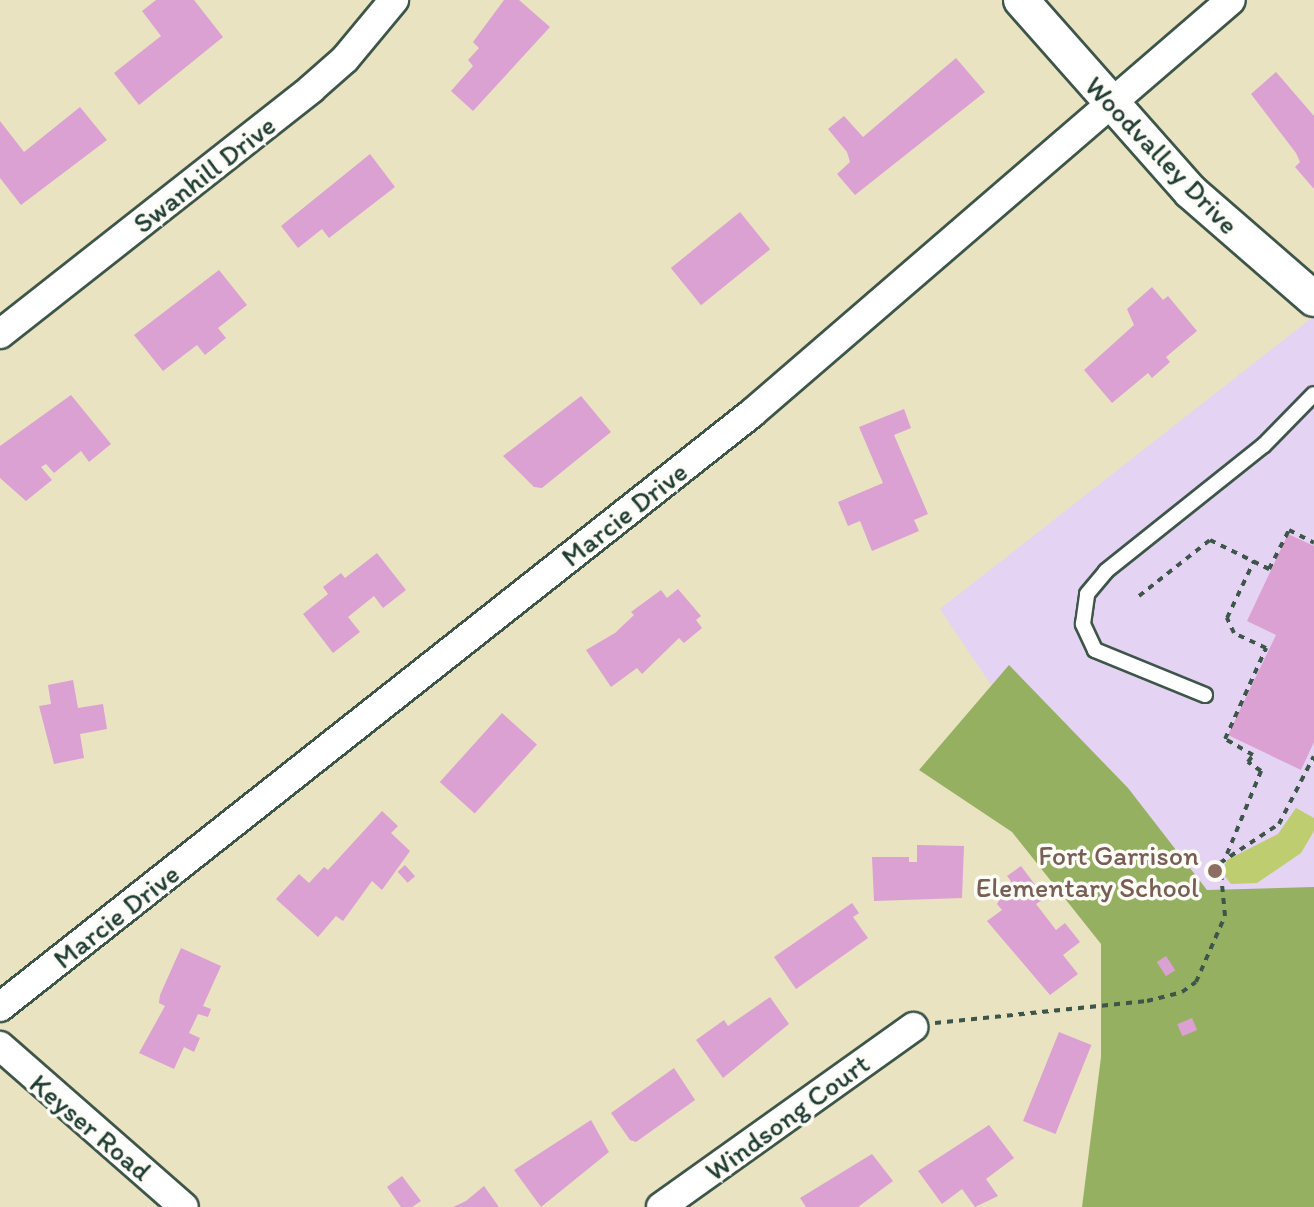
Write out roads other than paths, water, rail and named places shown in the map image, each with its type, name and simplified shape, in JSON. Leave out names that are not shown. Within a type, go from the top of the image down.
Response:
[{"type":"street","name":"Swanhill Drive","points":[[0,334],[311,89],[345,59],[394,0]]},
{"type":"street","name":"Woodvalley Drive","points":[[1021,0],[1191,192],[1314,299]]},
{"type":"street","name":"Marcie Drive","points":[[0,1007],[752,413],[1231,0]]},
{"type":"street","name":"Windsong Court","points":[[661,1207],[913,1027]]},
{"type":"street","name":"Keyser Road","points":[[6,1062],[184,1207]]},
{"type":"lane","points":[[1205,695],[1095,650],[1083,624],[1087,594],[1106,571],[1264,445],[1314,394]]},
{"type":"place","name":"Fort Garrison Elementary School","points":[[1215,871]]}]
